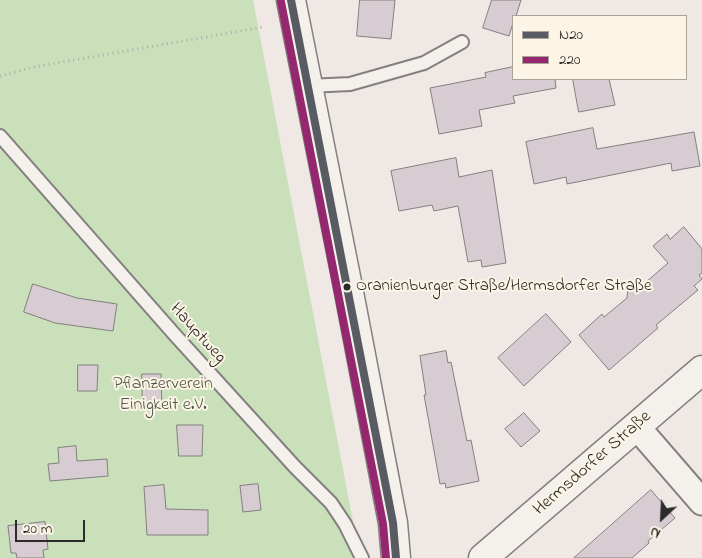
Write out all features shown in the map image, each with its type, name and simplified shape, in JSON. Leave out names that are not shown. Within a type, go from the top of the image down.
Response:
[{"type":"main road","points":[[291,0],[391,514],[396,558]]},
{"type":"main road","name":"Hermsdorfer Straße","points":[[483,558],[702,370]]},
{"type":"street","points":[[637,427],[702,502]]},
{"type":"lane","points":[[308,86],[350,84],[424,63],[462,42]]},
{"type":"lane","name":"Hauptweg","points":[[0,136],[175,336],[295,467],[331,503],[345,524],[362,558]]},
{"type":"path","points":[[0,76],[34,67],[263,27]]},
{"type":"green space","name":"Pflanzerverein Einigkeit e.V.","points":[[0,0],[253,0],[360,558],[0,558]]},
{"type":"building","points":[[360,0],[395,0],[391,39],[357,36]]},
{"type":"building","points":[[492,0],[521,0],[516,15],[512,15],[512,26],[509,36],[483,28]]},
{"type":"building","points":[[512,67],[512,80],[555,80],[556,88],[513,96],[515,103],[479,110],[482,126],[439,134],[430,88],[486,77],[485,73]]},
{"type":"building","points":[[573,80],[609,80],[615,105],[579,112]]},
{"type":"building","points":[[593,128],[597,149],[694,132],[700,166],[672,171],[671,163],[567,184],[566,177],[534,184],[526,142]]},
{"type":"building","points":[[456,158],[459,177],[492,170],[506,263],[482,267],[481,260],[468,262],[458,206],[434,211],[432,205],[399,211],[391,171]]},
{"type":"building","points":[[684,227],[702,249],[702,273],[699,275],[702,279],[694,286],[698,290],[656,325],[658,328],[609,370],[579,335],[602,314],[604,317],[627,298],[628,288],[638,289],[668,263],[653,246],[667,234],[670,239]]},
{"type":"building","points":[[33,284],[77,298],[117,304],[113,331],[55,323],[24,312]]},
{"type":"building","points":[[546,314],[571,342],[524,386],[498,358]]},
{"type":"building","points":[[446,351],[448,363],[451,362],[467,441],[471,440],[479,481],[446,488],[445,483],[440,484],[424,395],[426,395],[420,356]]},
{"type":"building","points":[[78,365],[98,365],[97,391],[78,391]]},
{"type":"building","points":[[142,374],[161,374],[162,408],[143,409]]},
{"type":"building","points":[[524,413],[540,431],[521,447],[505,429]]},
{"type":"building","points":[[177,425],[203,425],[202,456],[179,456]]},
{"type":"building","points":[[76,446],[77,461],[107,459],[108,476],[50,481],[48,464],[59,463],[58,448]]},
{"type":"building","points":[[258,484],[261,510],[243,512],[240,486]]},
{"type":"building","points":[[164,485],[166,509],[208,510],[208,535],[147,535],[144,487]]},
{"type":"building","points":[[651,490],[675,518],[648,541],[649,543],[632,558],[574,558]]},
{"type":"building","points":[[45,522],[48,549],[43,550],[44,558],[17,558],[16,553],[11,553],[8,526]]},
{"type":"transit line","name":"N20","points":[[291,0],[393,523],[396,558]]},
{"type":"transit line","name":"220","points":[[281,2],[383,524],[386,558]]},
{"type":"place","name":"Oranienburger Straße/Hermsdorfer Straße","points":[[347,287]]}]
